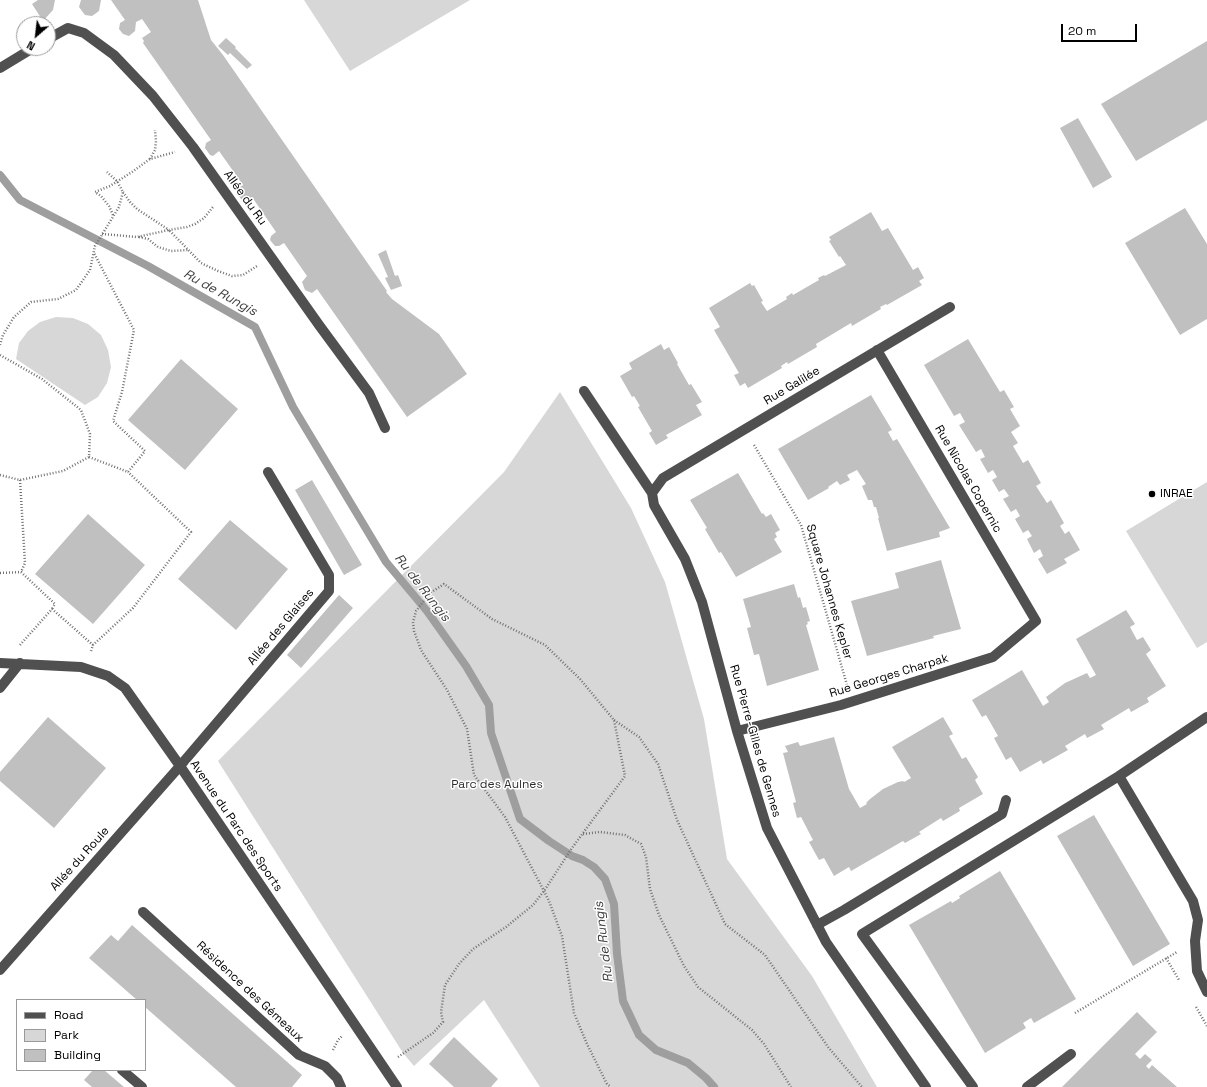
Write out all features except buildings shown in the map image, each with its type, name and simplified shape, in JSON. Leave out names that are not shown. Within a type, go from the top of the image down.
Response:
[{"type":"street","name":"Allée du Ru","points":[[56,35],[68,28],[84,33],[114,55],[154,96],[193,147],[369,392],[385,428]]},
{"type":"street","points":[[0,68],[20,56]]},
{"type":"street","name":"Rue Galilée","points":[[652,493],[663,478],[950,307]]},
{"type":"street","name":"Rue Nicolas Copernic","points":[[877,350],[1036,621]]},
{"type":"street","name":"Rue Pierre-Gilles de Gennes","points":[[584,391],[652,493],[654,505],[685,559],[702,602],[737,731],[767,828],[817,925],[833,952],[926,1087]]},
{"type":"street","name":"Allée des Glaises","points":[[180,766],[329,591],[329,575],[268,472]]},
{"type":"street","name":"Rue Georges Charpak","points":[[737,731],[852,701],[993,656],[1036,621]]},
{"type":"street","name":"Avenue du Parc des Sports","points":[[2,663],[81,667],[108,676],[124,688],[180,766],[397,1087]]},
{"type":"street","points":[[0,688],[20,663]]},
{"type":"street","points":[[973,1087],[862,934],[1119,776],[1207,717]]},
{"type":"street","name":"Allée du Roule","points":[[0,970],[180,766]]},
{"type":"street","points":[[1119,776],[1193,900],[1198,920],[1195,941],[1197,971],[1207,992]]},
{"type":"street","points":[[817,925],[1002,814],[1006,800]]},
{"type":"street","name":"Résidence des Gémeaux","points":[[143,912],[299,1055],[325,1066],[337,1078],[341,1087]]},
{"type":"street","points":[[1027,1087],[1071,1054]]},
{"type":"street","points":[[123,1071],[142,1087]]},
{"type":"path","points":[[114,216],[109,206],[101,196],[95,192],[110,186],[150,159],[193,147]]},
{"type":"path","points":[[107,172],[117,181],[130,202],[137,209],[169,230],[201,263],[232,276],[243,275],[271,257]]},
{"type":"path","points":[[0,346],[3,335],[14,317],[31,302],[58,299],[76,290],[90,270],[95,246],[119,207],[123,192]]},
{"type":"path","points":[[137,237],[195,224],[204,218],[220,199],[227,196]]},
{"type":"path","points":[[102,234],[148,239],[158,247],[171,251],[180,252],[189,250]]},
{"type":"path","points":[[94,252],[134,330],[122,392],[113,420],[145,451],[128,472]]},
{"type":"path","points":[[0,355],[42,379],[81,410],[90,434],[89,457]]},
{"type":"path","name":"Square Johannes Kepler","points":[[744,430],[801,525],[852,701]]},
{"type":"path","points":[[0,475],[20,480],[63,471],[89,457],[128,472],[191,532],[133,608],[93,645],[85,668]]},
{"type":"path","points":[[20,480],[25,563],[22,572]]},
{"type":"path","points":[[0,573],[22,572],[55,604],[2,663]]},
{"type":"path","points":[[611,1087],[607,1084],[574,1014],[562,936],[544,891],[506,816],[474,775],[467,729],[447,690],[421,650],[414,632],[413,622],[416,611],[430,593],[444,584],[492,619],[545,645],[580,679],[614,720],[639,737],[658,764],[677,820],[725,924],[764,955],[828,1047],[862,1087]]},
{"type":"path","points":[[52,609],[93,645]]},
{"type":"path","points":[[384,1068],[433,1033],[443,1022],[441,1012],[444,985],[459,964],[473,949],[506,927],[533,905],[544,891],[560,864],[625,776],[614,720]]},
{"type":"path","points":[[582,834],[600,832],[625,835],[641,844],[646,857],[650,889],[659,915],[684,966],[698,988],[752,1030],[764,1044],[791,1087]]},
{"type":"path","points":[[1075,1013],[1195,941]]},
{"type":"green space","points":[[304,0],[470,0],[350,71]]},
{"type":"green space","points":[[56,317],[73,318],[88,324],[101,335],[108,350],[111,367],[107,383],[98,397],[85,405],[16,359],[19,343],[28,331],[40,322]]},
{"type":"green space","name":"Parc des Aulnes","points":[[560,392],[631,508],[665,582],[704,719],[727,859],[812,976],[877,1087],[540,1087],[484,1000],[414,1066],[403,1053],[218,761],[504,472]]},
{"type":"green space","points":[[1207,482],[1207,642],[1197,648],[1126,531]]},
{"type":"waterway","name":"Ru de Rungis","points":[[0,175],[20,200],[148,266],[255,327],[293,407],[386,562],[427,611],[466,666],[489,705],[491,733],[520,819],[572,856],[583,860],[594,867],[605,879],[614,904],[617,954],[623,1001],[639,1035],[656,1050],[688,1063],[714,1087]]},
{"type":"place","name":"INRAE","points":[[1152,494]]}]
